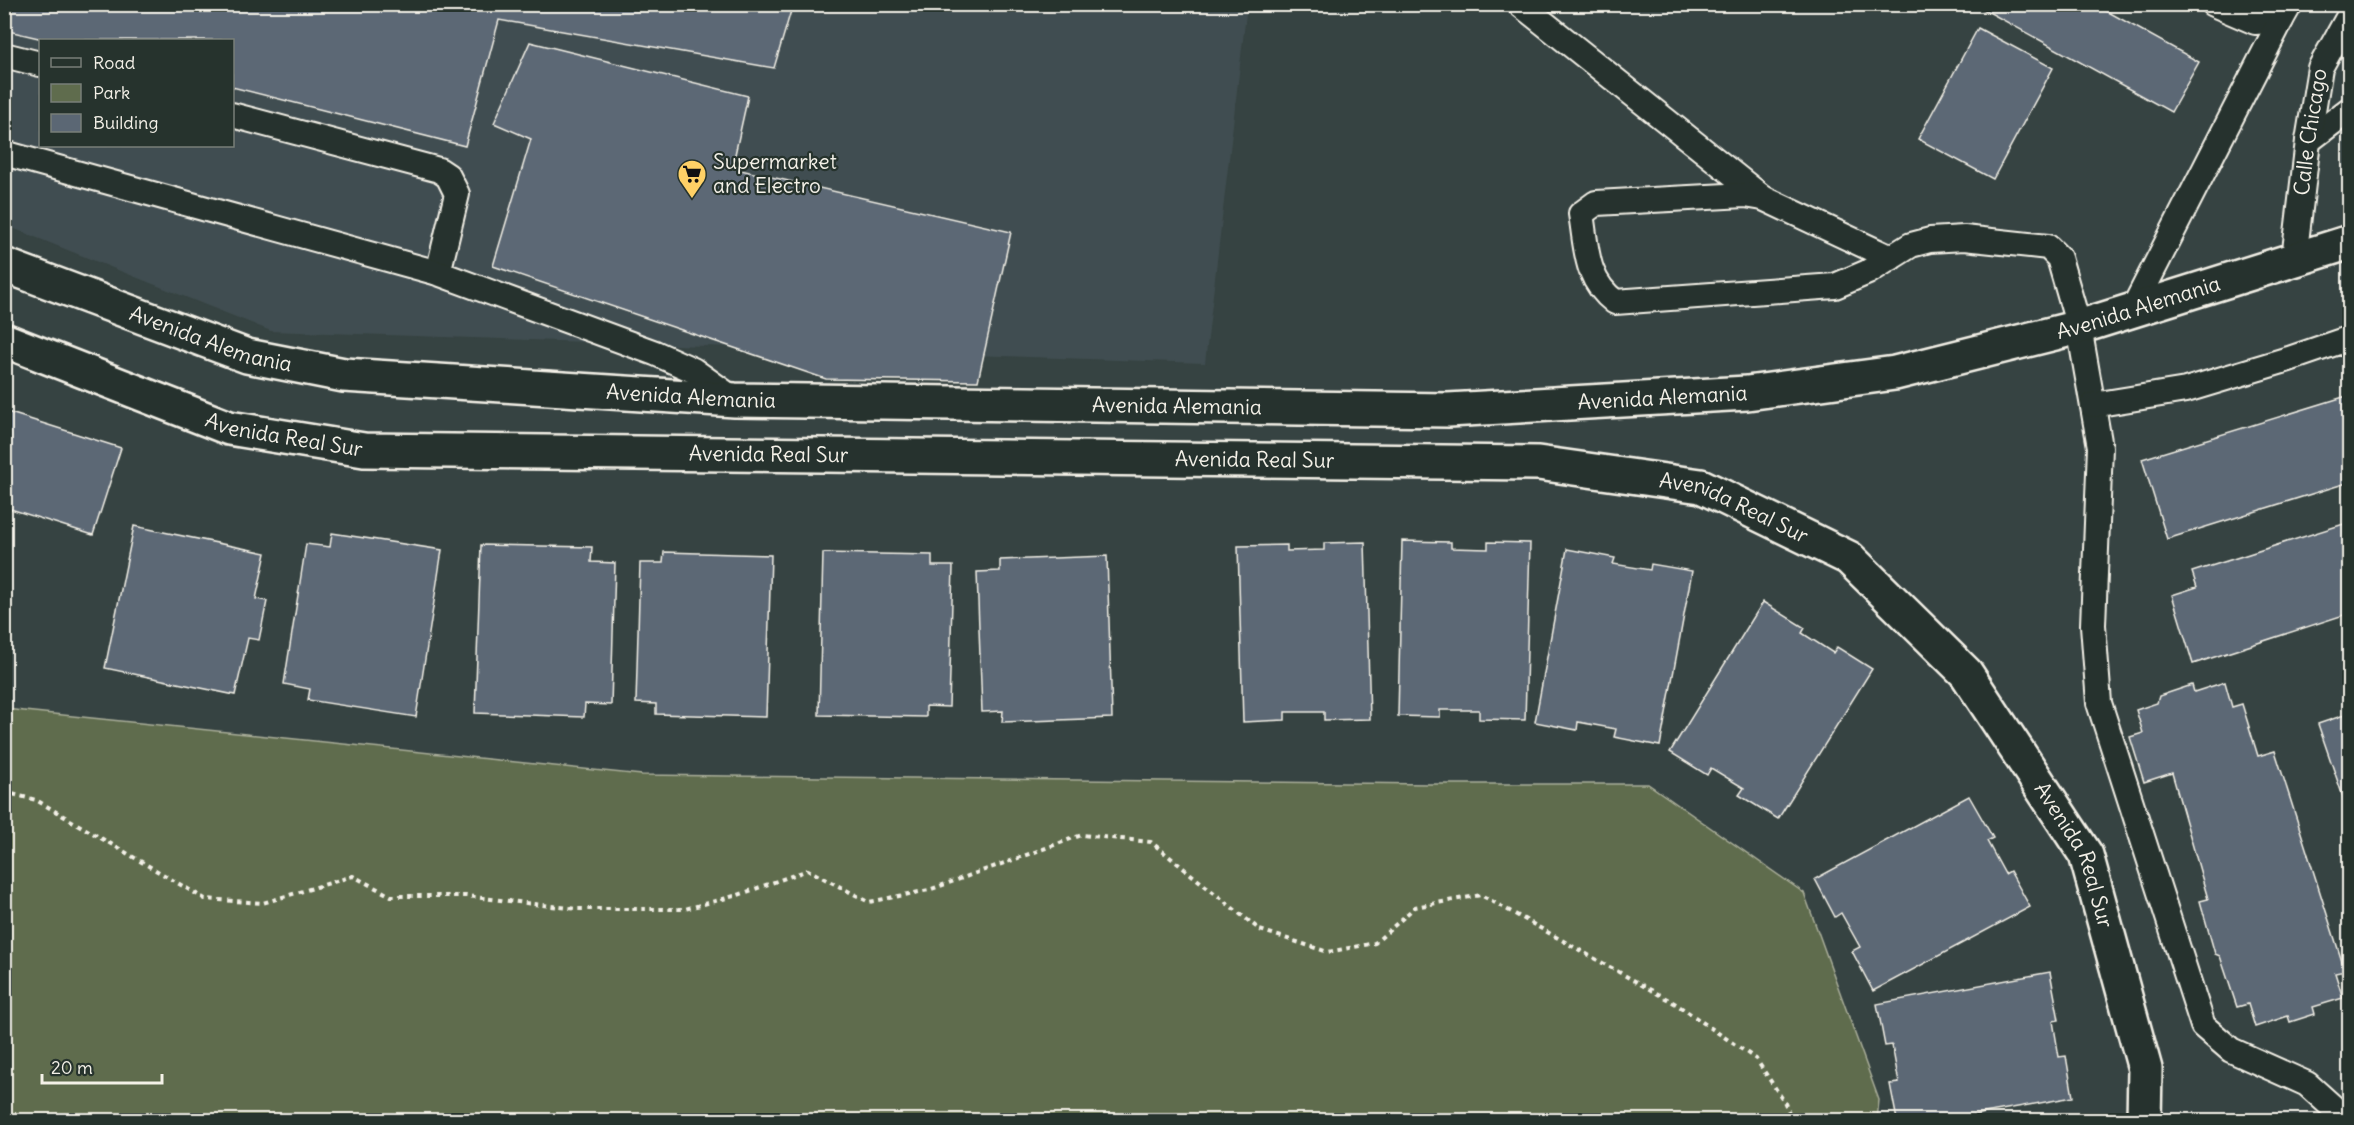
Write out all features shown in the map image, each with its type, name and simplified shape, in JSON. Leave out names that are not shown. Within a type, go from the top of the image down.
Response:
[{"type":"street","name":"Avenida Alemania","points":[[4,265],[247,356],[344,375],[735,400],[1460,409],[1758,391],[1895,373],[2079,327],[2349,242]]},
{"type":"street","name":"Avenida Real Sur","points":[[4,340],[229,428],[364,450],[1538,463],[1701,486],[1849,558],[1966,673],[2086,855],[2145,1069],[2144,1120]]},
{"type":"lane","points":[[1520,4],[1763,198],[1891,258]]},
{"type":"lane","points":[[2213,4],[2255,22],[2286,12]]},
{"type":"lane","points":[[2132,311],[2286,12]]},
{"type":"lane","name":"Calle Chicago","points":[[2294,259],[2307,141],[2320,68],[2349,14]]},
{"type":"lane","points":[[4,55],[39,64]]},
{"type":"lane","points":[[2307,141],[2349,109]]},
{"type":"lane","points":[[234,116],[439,170],[448,176],[457,194],[438,273]]},
{"type":"lane","points":[[4,153],[438,273],[655,353],[693,370],[735,400]]},
{"type":"lane","points":[[1763,198],[1745,195],[1596,203],[1581,214],[1590,269],[1602,292],[1615,302],[1834,286],[1868,272],[1911,245],[1930,240],[1964,238],[2048,247],[2058,258],[2079,327],[2100,447],[2093,625],[2099,703],[2203,1026],[2231,1050],[2307,1084],[2347,1120]]},
{"type":"lane","points":[[2093,405],[2186,390],[2349,338]]},
{"type":"path","points":[[4,792],[36,800],[204,899],[263,903],[353,876],[392,896],[466,896],[577,909],[685,909],[738,896],[808,870],[869,902],[930,890],[1082,835],[1151,842],[1260,930],[1328,952],[1375,943],[1415,907],[1481,895],[1676,1004],[1756,1059],[1784,1101],[1792,1120]]},
{"type":"shaded area","points":[[4,5],[1247,5],[1205,363],[271,331],[5,225]]},
{"type":"green space","points":[[5,709],[642,775],[1430,784],[1648,784],[1804,893],[1879,1100],[1877,1120],[5,1120]]},
{"type":"building","points":[[4,4],[793,4],[774,68],[499,20],[465,146],[234,88],[234,39],[43,39],[4,30]]},
{"type":"building","points":[[1974,4],[2094,4],[2199,62],[2171,112]]},
{"type":"building","points":[[1978,28],[2053,68],[1993,179],[1918,139]]},
{"type":"building","name":"Supermarket and Electro","points":[[530,42],[748,96],[732,168],[1011,232],[978,381],[826,379],[493,266],[531,139],[494,123]]},
{"type":"building","points":[[2350,395],[2350,482],[2167,539],[2142,459]]},
{"type":"building","points":[[4,411],[121,448],[93,535],[4,507]]},
{"type":"building","points":[[2350,522],[2350,613],[2193,664],[2172,595],[2197,587],[2192,572]]},
{"type":"building","points":[[134,526],[266,553],[256,599],[267,601],[259,640],[248,638],[235,695],[105,668]]},
{"type":"building","points":[[332,533],[442,550],[416,717],[308,700],[310,689],[284,684],[306,544],[330,547]]},
{"type":"building","points":[[1402,541],[1451,542],[1451,548],[1488,549],[1488,542],[1530,543],[1525,720],[1479,719],[1479,710],[1440,710],[1440,717],[1398,716]]},
{"type":"building","points":[[1365,542],[1370,719],[1324,720],[1324,712],[1285,712],[1285,720],[1243,722],[1238,546],[1287,545],[1287,551],[1324,550],[1324,543]]},
{"type":"building","points":[[481,545],[592,547],[591,562],[615,563],[611,705],[585,704],[584,717],[475,713]]},
{"type":"building","points":[[1567,549],[1615,558],[1613,564],[1650,570],[1651,564],[1692,571],[1660,746],[1614,737],[1616,729],[1578,722],[1577,730],[1535,722]]},
{"type":"building","points":[[664,552],[771,555],[766,717],[656,714],[656,704],[636,703],[640,563],[663,563]]},
{"type":"building","points":[[823,553],[932,555],[932,566],[953,566],[949,707],[926,706],[926,717],[819,715]]},
{"type":"building","points":[[1107,556],[1112,718],[1002,722],[1003,711],[982,712],[977,572],[1000,571],[1000,560]]},
{"type":"building","points":[[1763,602],[1805,628],[1802,633],[1833,653],[1837,647],[1872,669],[1778,819],[1739,795],[1744,788],[1711,768],[1707,775],[1670,752]]},
{"type":"building","points":[[2225,682],[2232,707],[2242,704],[2258,756],[2275,751],[2345,971],[2335,973],[2343,998],[2313,1007],[2315,1014],[2290,1022],[2288,1016],[2255,1027],[2248,1004],[2237,1007],[2220,956],[2215,954],[2200,901],[2208,899],[2172,773],[2144,782],[2130,737],[2143,733],[2136,710],[2157,703],[2159,696],[2192,685],[2194,692]]},
{"type":"building","points":[[2350,713],[2350,817],[2318,724]]},
{"type":"building","points":[[1969,796],[1993,838],[1987,841],[2005,874],[2010,871],[2030,907],[1873,991],[1852,951],[1860,947],[1841,913],[1835,917],[1815,879]]},
{"type":"building","points":[[2050,972],[2059,1020],[2053,1021],[2059,1057],[2066,1056],[2073,1097],[1946,1120],[1897,1120],[1890,1084],[1899,1083],[1892,1045],[1885,1046],[1877,1004]]},
{"type":"place","name":"Supermarket and Electro","points":[[692,200]]}]
